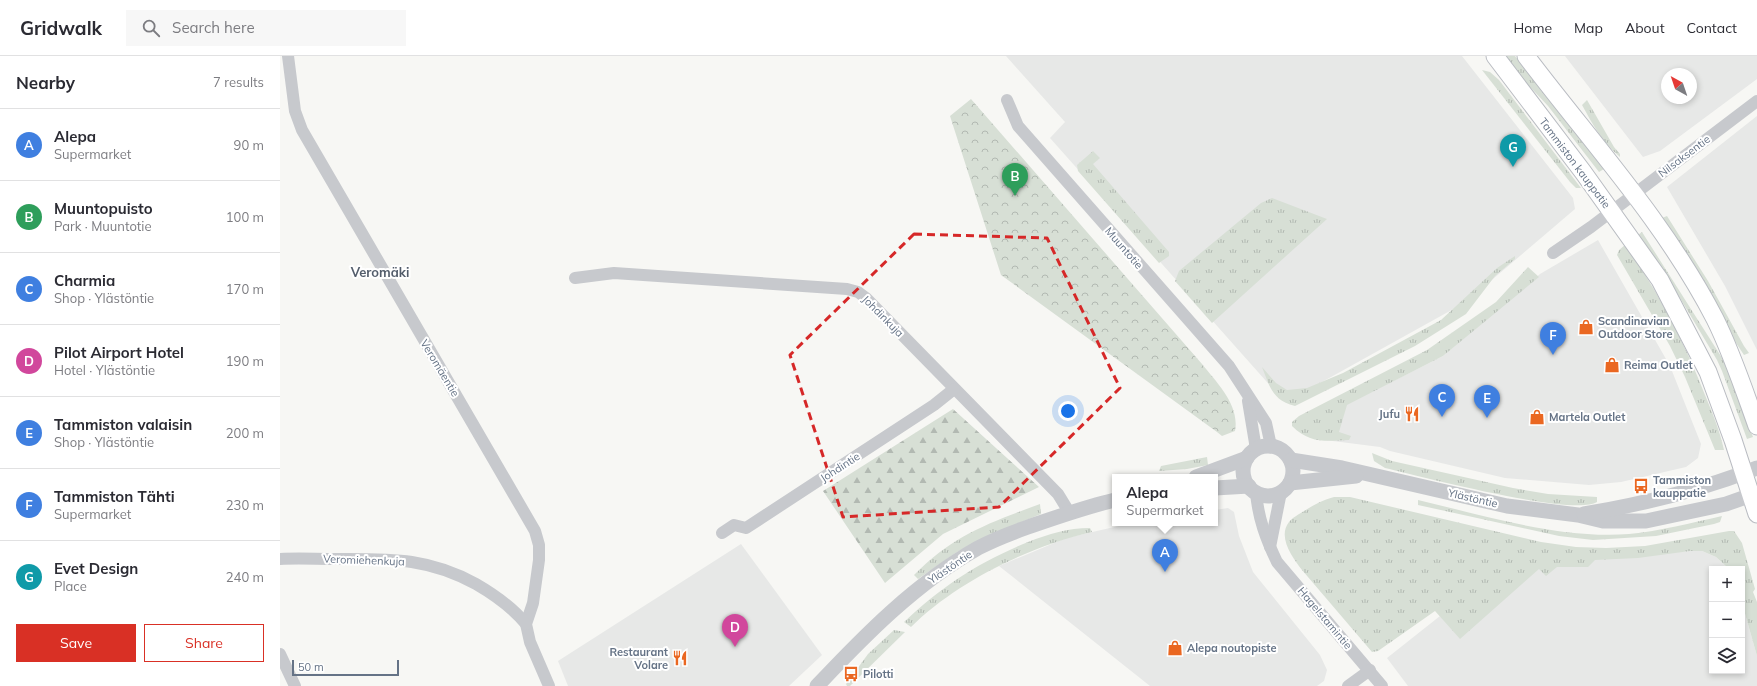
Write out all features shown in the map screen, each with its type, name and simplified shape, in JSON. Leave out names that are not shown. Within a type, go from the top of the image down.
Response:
[{"type":"main road","name":"Tammiston kauppatie","points":[[1494,56],[1584,172],[1660,280],[1708,372],[1733,440],[1750,471],[1757,514]]},
{"type":"main road","points":[[1526,56],[1614,166],[1694,283],[1715,319],[1733,360],[1757,426]]},
{"type":"street","name":"Veromäentie","points":[[288,56],[295,111],[302,130],[535,531],[539,545],[539,560],[533,603],[526,624]]},
{"type":"street","name":"Muuntotie","points":[[1006,100],[1018,126],[1229,366],[1266,423],[1258,451]]},
{"type":"street","name":"Nilsaksentie","points":[[1553,253],[1612,212],[1757,102]]},
{"type":"street","name":"Johdinkuja","points":[[575,278],[614,273],[847,289],[858,292],[866,298],[1058,494],[1069,512]]},
{"type":"street","name":"Johdintie","points":[[722,533],[734,525],[746,528],[934,405],[954,389]]},
{"type":"street","name":"Ylästöntie","points":[[1258,451],[1281,449],[1291,460],[1368,474],[1507,506],[1578,515],[1603,521],[1646,521],[1726,504],[1754,494]]},
{"type":"street","points":[[1203,474],[1258,451]]},
{"type":"street","points":[[1253,489],[1245,479],[1244,471],[1258,451]]},
{"type":"street","points":[[1270,547],[1286,488],[1293,469],[1291,460]]},
{"type":"street","name":"Ylästöntie","points":[[1578,515],[1639,505],[1711,485],[1750,471]]},
{"type":"street","name":"Ylästöntie","points":[[1218,488],[1253,489],[1267,495],[1286,488],[1368,474]]},
{"type":"street","name":"Hagelstamintie","points":[[1253,489],[1260,521],[1277,562],[1382,686]]},
{"type":"street","name":"Ylästöntie","points":[[817,686],[884,618],[904,600],[943,570],[978,548],[1010,534],[1069,512],[1112,501]]},
{"type":"street","name":"Veromiehenkuja","points":[[280,559],[368,558],[406,561],[438,567],[488,591],[516,612],[526,624]]},
{"type":"street","points":[[526,624],[530,642],[549,686]]},
{"type":"street","points":[[280,654],[295,686]]},
{"type":"street","points":[[1348,686],[1370,670]]},
{"type":"highlighted area","points":[[914,234],[1047,238],[1120,388],[999,507],[843,517],[790,355]]},
{"type":"shaded area","points":[[1006,56],[1462,56],[1573,198],[1575,209],[1466,302],[1304,392],[1274,390],[1050,138],[1065,122]]},
{"type":"shaded area","points":[[1565,56],[1757,56],[1757,79],[1660,151],[1643,157]]},
{"type":"shaded area","points":[[1757,116],[1757,350],[1725,286],[1667,187]]},
{"type":"shaded area","points":[[1598,240],[1670,366],[1701,444],[1698,458],[1686,467],[1621,482],[1589,485],[1505,478],[1390,451],[1380,447],[1317,439],[1306,425],[1443,356],[1540,274]]},
{"type":"shaded area","points":[[1228,508],[1234,512],[1239,536],[1253,572],[1320,655],[1327,670],[1324,681],[1317,686],[1150,686],[999,566],[1066,538],[1119,526],[1218,526],[1218,510]]},
{"type":"shaded area","points":[[741,544],[822,655],[789,686],[568,686],[558,661]]},
{"type":"shaded area","points":[[1691,551],[1702,551],[1716,557],[1726,566],[1709,566],[1709,674],[1745,674],[1745,614],[1757,656],[1757,686],[1408,686],[1387,658],[1440,616],[1459,637],[1543,559]]},
{"type":"green space","points":[[1501,56],[1515,56],[1604,169],[1599,172],[1548,106]]},
{"type":"green space","points":[[1482,70],[1490,72],[1499,80],[1581,188],[1576,188],[1570,182]]},
{"type":"green space","points":[[971,99],[1214,379],[1231,403],[1236,421],[1235,431],[1222,436],[1001,275],[950,116]]},
{"type":"green space","points":[[1587,100],[1614,147],[1620,154],[1620,157],[1598,133],[1582,105]]},
{"type":"green space","points":[[1093,151],[1100,158],[1093,164],[1169,252],[1169,256],[1159,263],[1078,171],[1077,165]]},
{"type":"green space","points":[[1272,198],[1327,219],[1212,323],[1175,281],[1179,271],[1261,203]]},
{"type":"green space","points":[[1667,216],[1708,281],[1749,353],[1744,355],[1728,331],[1662,218]]},
{"type":"green space","points":[[1642,232],[1724,361],[1753,437],[1747,439],[1717,360],[1668,278],[1638,235]]},
{"type":"green space","points":[[1625,245],[1670,317],[1697,375],[1713,415],[1724,450],[1715,450],[1685,377],[1670,346],[1617,255],[1619,250]]},
{"type":"green space","points":[[1515,256],[1515,259],[1495,276],[1466,314],[1415,346],[1295,406],[1281,400],[1270,387],[1262,367],[1276,383],[1287,390],[1307,388],[1343,373],[1441,320],[1497,268]]},
{"type":"green space","points":[[1528,267],[1539,277],[1443,356],[1347,405],[1339,432],[1351,436],[1349,440],[1326,441],[1312,439],[1305,436],[1292,426],[1292,422],[1299,416],[1427,350],[1496,302]]},
{"type":"green space","points":[[953,409],[1039,487],[943,534],[885,583],[823,491]]},
{"type":"green space","points":[[1372,453],[1392,461],[1513,488],[1548,494],[1597,497],[1597,502],[1582,505],[1559,504],[1495,494],[1385,468],[1374,461]]},
{"type":"green space","points":[[1207,457],[1208,465],[1187,469],[1159,471],[1161,466]]},
{"type":"green space","points":[[1334,497],[1350,497],[1541,542],[1576,547],[1606,548],[1645,546],[1734,531],[1742,543],[1755,589],[1753,592],[1757,602],[1757,656],[1745,614],[1745,566],[1726,566],[1716,557],[1702,551],[1690,551],[1638,558],[1595,560],[1588,567],[1557,567],[1546,576],[1539,569],[1460,639],[1435,611],[1378,651],[1372,652],[1294,560],[1285,541],[1286,528],[1292,519],[1300,513]]},
{"type":"green space","points":[[1418,500],[1549,530],[1602,535],[1652,531],[1722,516],[1720,522],[1714,524],[1656,536],[1593,540],[1559,536],[1418,505]]},
{"type":"green space","points":[[1040,504],[1041,514],[983,538],[957,552],[918,579],[914,575],[943,550],[972,532],[1004,517]]},
{"type":"green space","points":[[1090,528],[1092,532],[1044,546],[995,568],[950,595],[911,627],[904,622],[947,586],[993,558],[1028,542],[1051,534],[1066,530]]},
{"type":"green space","points":[[894,630],[905,632],[850,686],[847,686],[846,684],[868,654]]},
{"type":"place","name":"Evet Design","points":[[1513,167]]},
{"type":"place","name":"Muuntopuisto","points":[[1015,196]]},
{"type":"place","name":"Scandinavian Outdoor Store","points":[[1586,327]]},
{"type":"place","name":"Tammiston Tähti","points":[[1553,355]]},
{"type":"place","name":"Reima Outlet","points":[[1612,365]]},
{"type":"place","name":"Jufu","points":[[1412,414]]},
{"type":"place","name":"Charmia","points":[[1442,417]]},
{"type":"place","name":"Martela Outlet","points":[[1537,417]]},
{"type":"place","name":"Tammiston valaisin","points":[[1487,418]]},
{"type":"place","name":"Tammiston kauppatie","points":[[1641,486]]},
{"type":"place","name":"Alepa","points":[[1165,572]]},
{"type":"place","name":"Pilot Airport Hotel","points":[[735,647]]},
{"type":"place","name":"Alepa noutopiste","points":[[1175,648]]},
{"type":"place","name":"Restaurant Volare","points":[[680,658]]},
{"type":"place","name":"Pilotti","points":[[851,674]]},
{"type":"district","name":"Veromäki","points":[[380,272]]}]
